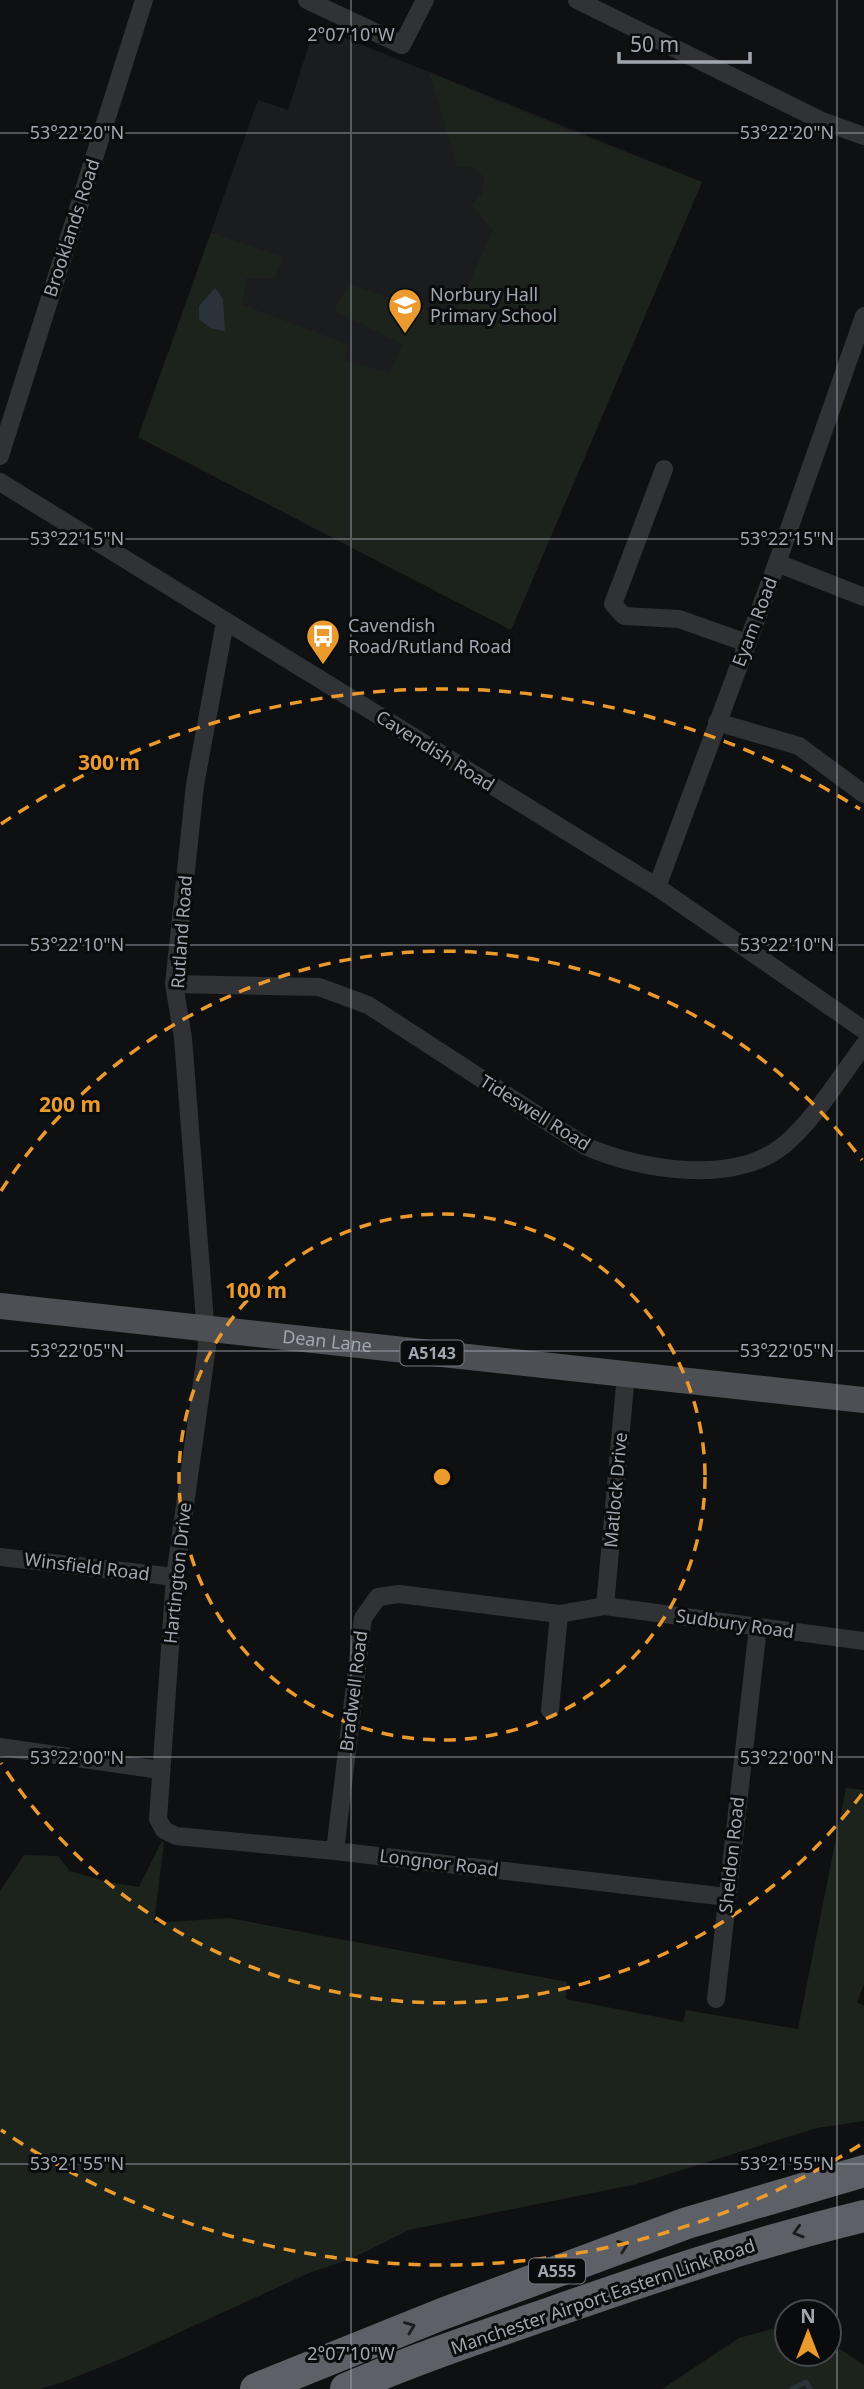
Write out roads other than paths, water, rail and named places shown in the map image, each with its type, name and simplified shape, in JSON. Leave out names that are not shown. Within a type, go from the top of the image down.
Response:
[{"type":"highway","name":"Manchester Airport Eastern Link Road","points":[[256,2389],[357,2347],[663,2232],[861,2172]]},
{"type":"highway","name":"Manchester Airport Eastern Link Road","points":[[346,2389],[458,2345],[697,2262],[864,2216]]},
{"type":"main road","name":"Dean Lane","points":[[0,1306],[864,1400]]},
{"type":"street","name":"Brooklands Road","points":[[0,456],[144,0]]},
{"type":"street","points":[[307,0],[402,45],[425,0]]},
{"type":"street","points":[[577,0],[822,121],[864,136]]},
{"type":"street","name":"Eyam Road","points":[[657,887],[860,338],[864,316]]},
{"type":"street","points":[[664,469],[612,604],[624,616],[679,620],[747,643]]},
{"type":"street","name":"Cavendish Road","points":[[0,482],[657,887],[864,1030]]},
{"type":"street","points":[[777,563],[864,597]]},
{"type":"street","name":"Rutland Road","points":[[207,1328],[183,1038],[174,984],[195,785],[226,622]]},
{"type":"street","points":[[718,722],[799,746],[864,794]]},
{"type":"street","name":"Tideswell Road","points":[[174,984],[319,987],[368,1005],[584,1146],[612,1158],[676,1168],[724,1170],[755,1162],[771,1154],[797,1133],[864,1045]]},
{"type":"street","name":"Hartington Drive","points":[[158,1819],[175,1577],[207,1347],[207,1328]]},
{"type":"street","name":"Matlock Drive","points":[[605,1606],[626,1374]]},
{"type":"street","name":"Winsfield Road","points":[[0,1557],[175,1577]]},
{"type":"street","name":"Bradwell Road","points":[[335,1851],[363,1618],[378,1597],[399,1594],[559,1614],[605,1606]]},
{"type":"street","name":"Sudbury Road","points":[[605,1606],[864,1641]]},
{"type":"street","points":[[550,1710],[559,1614]]},
{"type":"street","name":"Sheldon Road","points":[[716,1999],[758,1627]]},
{"type":"street","points":[[0,1747],[160,1770]]},
{"type":"street","name":"Longnor Road","points":[[158,1819],[164,1829],[176,1836],[335,1851],[727,1897]]},
{"type":"waterway","points":[[792,2389],[806,2382],[810,2389]]},
{"type":"place","name":"Norbury Hall Primary School","points":[[405,335]]},
{"type":"place","name":"Cavendish Road/Rutland Road","points":[[323,666]]}]
